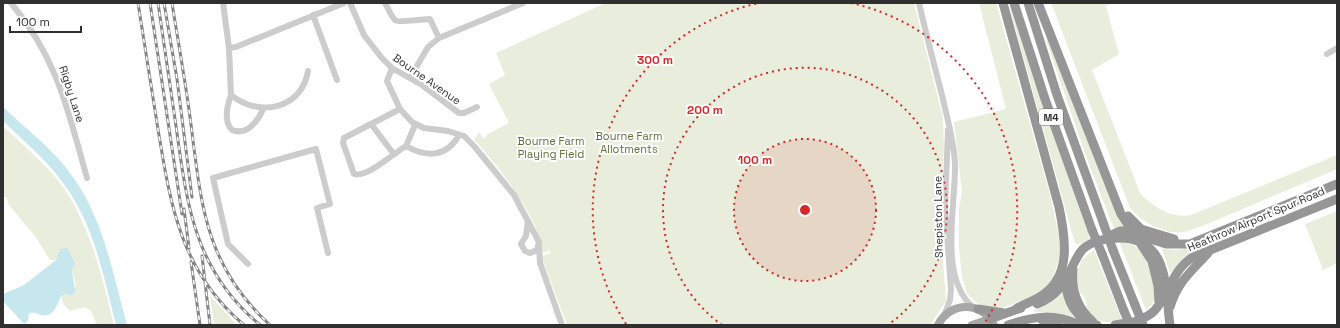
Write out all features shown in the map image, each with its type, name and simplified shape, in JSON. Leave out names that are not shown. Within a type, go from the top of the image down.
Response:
[{"type":"highway","name":"M4","points":[[1003,3],[1059,207],[1066,241],[1060,271],[1047,292],[1016,309]]},
{"type":"highway","name":"M4","points":[[1014,3],[1045,99],[1092,230],[1130,324]]},
{"type":"highway","name":"M4","points":[[1028,3],[1057,94],[1113,250],[1143,325]]},
{"type":"highway","name":"M4","points":[[1038,3],[1121,214],[1149,256],[1154,268],[1159,303],[1152,314],[1130,324],[1115,325]]},
{"type":"highway","name":"Heathrow Airport Spur Road","points":[[1103,240],[1120,231],[1133,232],[1166,244],[1181,245],[1195,243],[1337,184]]},
{"type":"highway","name":"M4","points":[[1112,188],[1131,220],[1142,229],[1149,232],[1167,238],[1181,239],[1230,228]]},
{"type":"highway","name":"Heathrow Airport Spur Road","points":[[1159,303],[1167,291],[1174,275],[1182,265],[1193,257],[1337,198]]},
{"type":"highway","name":"M4","points":[[1059,207],[1067,223],[1070,241],[1065,281],[1070,302],[1076,314],[1084,320],[1097,325]]},
{"type":"highway","name":"M4","points":[[992,322],[1005,313],[1051,298],[1060,289],[1082,250],[1103,240],[1122,238],[1139,241],[1151,249],[1158,258],[1164,274],[1170,325]]},
{"type":"highway","name":"M4","points":[[1168,312],[1180,284],[1190,270],[1208,252]]},
{"type":"highway","name":"M4","points":[[1073,266],[1073,282],[1077,300],[1082,310],[1097,325]]},
{"type":"highway","name":"M4","points":[[975,308],[1005,313]]},
{"type":"highway","points":[[1008,325],[1042,316],[1061,318],[1080,325]]},
{"type":"highway","points":[[1033,318],[1058,325]]},
{"type":"main road","points":[[938,324],[944,316],[956,308],[975,308],[992,322]]},
{"type":"main road","points":[[972,325],[992,322]]},
{"type":"street","name":"Rigby Lane","points":[[11,3],[42,45],[54,69],[87,178]]},
{"type":"street","points":[[222,3],[229,48],[231,95],[227,117],[228,126],[232,130],[242,131],[253,125],[263,109]]},
{"type":"street","points":[[229,48],[236,47],[344,3]]},
{"type":"street","name":"Bourne Avenue","points":[[350,3],[370,45],[392,68],[410,78],[459,113],[464,114],[477,107]]},
{"type":"street","points":[[385,3],[395,21],[430,19],[439,38]]},
{"type":"street","points":[[410,78],[428,47],[439,38],[523,3]]},
{"type":"street","name":"Shepiston Lane","points":[[919,3],[950,124],[955,164],[952,218],[955,276],[961,295],[975,308]]},
{"type":"street","points":[[313,15],[337,80]]},
{"type":"street","points":[[1327,54],[1337,48]]},
{"type":"street","points":[[392,68],[387,81],[400,109],[413,124],[424,128],[448,131],[464,136],[514,195],[539,242],[538,247],[540,262],[562,325]]},
{"type":"street","points":[[231,95],[239,101],[263,109],[279,106],[293,98],[306,81],[308,71]]},
{"type":"street","points":[[400,109],[344,138],[343,143],[354,174],[361,174],[384,164],[393,153],[406,146],[413,124]]},
{"type":"street","name":"Shepiston Lane","points":[[944,316],[950,300],[951,290],[945,208],[947,116]]},
{"type":"street","points":[[371,124],[393,153]]},
{"type":"street","points":[[406,146],[416,152],[440,153],[453,146],[459,135]]},
{"type":"street","points":[[248,264],[228,244],[213,178],[316,149],[330,204],[317,208],[328,253]]},
{"type":"street","points":[[528,221],[526,236],[522,242],[522,247],[528,252],[533,252],[540,262]]},
{"type":"street","points":[[526,236],[532,235],[536,237]]},
{"type":"street","points":[[533,252],[538,247]]},
{"type":"green space","points":[[606,3],[914,3],[943,118],[944,149],[939,206],[946,301],[930,325],[567,325],[541,256],[551,253],[548,247],[549,252],[542,252],[540,240],[526,209],[505,177],[474,140],[479,132],[484,139],[488,134],[509,123],[489,84],[505,75],[496,53]]},
{"type":"green space","points":[[979,3],[996,3],[1049,191],[1062,248],[1052,282],[1047,288],[1028,299],[1001,308],[982,306],[973,300],[967,293],[962,277],[959,248],[959,208],[962,192],[954,122],[1006,109]]},
{"type":"green space","points":[[1051,3],[1113,3],[1106,6],[1119,54],[1092,70],[1140,193],[1163,211],[1176,215],[1191,215],[1337,155],[1337,169],[1205,225],[1184,232],[1169,231],[1147,223],[1130,208]]},
{"type":"green space","points":[[1011,8],[1040,97],[1090,239],[1080,244],[1076,244],[1074,240],[1010,9]]},
{"type":"green space","points":[[1050,39],[1126,227],[1114,229],[1087,159],[1046,40]]},
{"type":"green space","points":[[3,126],[36,156],[59,181],[74,206],[95,255],[114,325],[97,325],[91,311],[85,307],[70,311],[67,308],[63,303],[61,296],[67,294],[76,286],[72,270],[56,260],[50,260],[35,236],[9,205],[6,197],[3,197]]},
{"type":"green space","points":[[1337,211],[1337,263],[1323,270],[1305,224]]},
{"type":"green space","points":[[1119,241],[1131,244],[1139,249],[1150,267],[1155,286],[1155,298],[1153,303],[1146,310]]},
{"type":"green space","points":[[1197,246],[1198,249],[1183,258],[1170,273],[1162,249],[1176,250]]},
{"type":"green space","points":[[1094,250],[1122,320],[1102,322],[1092,317],[1089,314],[1085,297],[1080,292],[1077,279],[1078,268],[1084,258]]},
{"type":"green space","points":[[1063,290],[1073,317],[1056,313],[1034,312],[1034,310],[1045,305]]},
{"type":"green space","points":[[210,296],[237,325],[214,325]]},
{"type":"water","points":[[3,107],[52,152],[79,186],[98,224],[105,244],[127,325],[116,325],[103,271],[91,236],[76,203],[52,169],[3,121]]},
{"type":"water","points":[[67,248],[75,263],[72,270],[75,291],[73,295],[67,294],[61,296],[54,310],[49,314],[42,315],[29,313],[28,321],[24,324],[3,301],[3,294],[24,285],[56,260],[60,249]]},
{"type":"railway","points":[[138,3],[167,180],[181,233],[191,258],[205,281],[222,304],[244,325]]},
{"type":"railway","points":[[150,3],[182,214]]},
{"type":"railway","points":[[158,3],[184,183],[197,234],[207,259],[221,282],[238,304],[260,325]]},
{"type":"railway","points":[[164,3],[177,79],[192,197]]},
{"type":"railway","points":[[172,3],[186,88],[202,203],[209,229],[218,254],[231,278],[248,302],[270,325]]},
{"type":"railway","points":[[184,209],[189,248]]},
{"type":"railway","points":[[202,256],[210,325]]},
{"type":"railway","points":[[191,262],[200,325]]},
{"type":"park label","name":"Bourne Farm Allotments","points":[[629,142]]},
{"type":"park label","name":"Bourne Farm Playing Field","points":[[551,147]]}]
